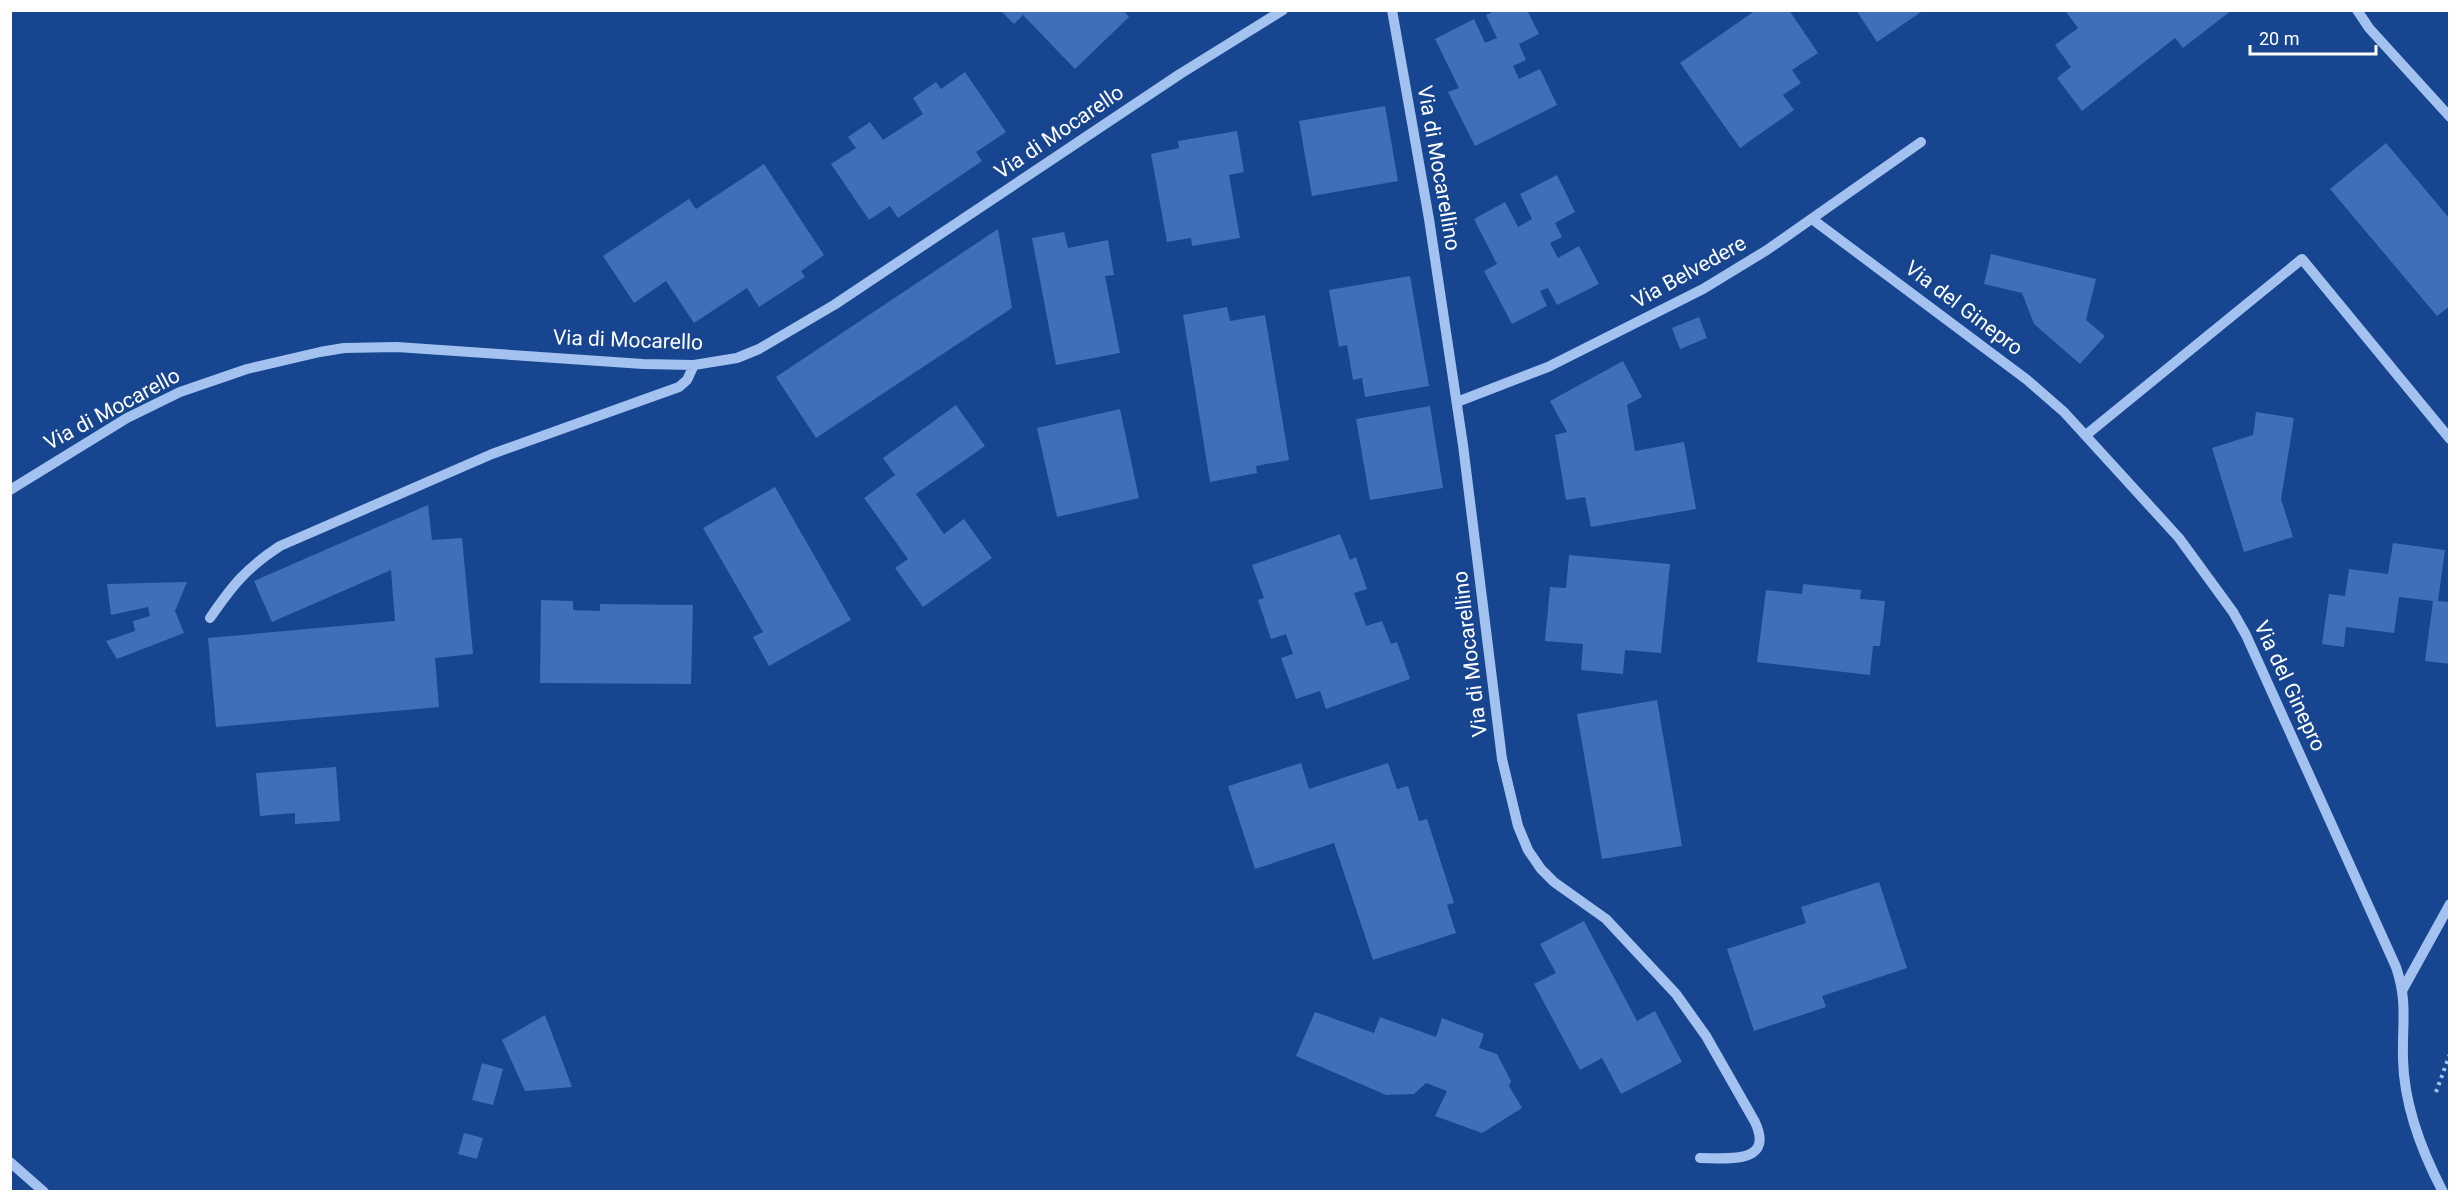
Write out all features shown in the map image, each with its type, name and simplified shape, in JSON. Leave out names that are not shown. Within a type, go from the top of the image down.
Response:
[{"type":"street","name":"Via di Mocarello","points":[[10,490],[127,418],[180,392],[247,369],[320,352],[344,348],[397,347],[643,364],[694,365],[737,357],[759,350],[803,325],[1170,81],[1283,10]]},
{"type":"street","name":"Via di Mocarellino","points":[[1392,10],[1429,219],[1457,402],[1497,725],[1509,792],[1518,826],[1528,850],[1541,869],[1554,882],[1587,903],[1606,919],[1676,994],[1706,1036],[1755,1122],[1760,1137],[1759,1144],[1748,1156],[1730,1159],[1700,1158]]},
{"type":"street","points":[[2357,10],[2369,28],[2450,117]]},
{"type":"street","name":"Via Belvedere","points":[[1457,402],[1548,367],[1668,308],[1734,271],[1921,142]]},
{"type":"street","name":"Via del Ginepro","points":[[1812,219],[2025,379],[2064,412],[2179,538],[2242,627],[2387,945],[2403,989],[2405,1005],[2404,1077],[2409,1103],[2420,1138],[2443,1191]]},
{"type":"street","points":[[2086,435],[2302,259],[2450,439]]},
{"type":"street","points":[[210,618],[235,582],[262,557],[280,546],[492,454],[680,387],[687,380],[694,365]]},
{"type":"street","points":[[2403,989],[2450,904]]},
{"type":"street","points":[[10,1162],[44,1191]]},
{"type":"building","points":[[1000,10],[1123,10],[1129,17],[1075,69],[1023,15],[1014,24]]},
{"type":"building","points":[[1496,10],[1527,10],[1539,34],[1519,44],[1526,60],[1513,66],[1519,79],[1540,69],[1557,105],[1475,146],[1448,92],[1459,88],[1435,39],[1474,19],[1485,43],[1497,38],[1486,15]]},
{"type":"building","points":[[1756,10],[1789,10],[1818,53],[1792,70],[1801,83],[1783,95],[1794,110],[1740,148],[1680,63]]},
{"type":"building","points":[[1856,10],[1924,10],[1877,42]]},
{"type":"building","points":[[2068,10],[2232,10],[2183,48],[2175,38],[2082,111],[2057,78],[2071,67],[2055,45],[2078,28],[2066,12]]},
{"type":"building","points":[[965,72],[1006,132],[976,152],[982,161],[898,218],[890,206],[869,220],[831,164],[856,148],[848,137],[870,122],[883,140],[923,114],[913,98],[936,82],[941,89]]},
{"type":"building","points":[[1385,106],[1398,181],[1312,196],[1299,121]]},
{"type":"building","points":[[1237,131],[1244,172],[1229,175],[1240,238],[1192,246],[1191,238],[1167,242],[1151,154],[1179,148],[1178,141]]},
{"type":"building","points":[[2386,143],[2450,219],[2450,306],[2437,316],[2330,189]]},
{"type":"building","points":[[764,164],[824,255],[801,271],[805,277],[759,307],[747,288],[694,323],[666,281],[634,303],[603,256],[689,199],[696,209]]},
{"type":"building","points":[[1557,175],[1575,212],[1555,223],[1562,237],[1550,243],[1558,258],[1579,246],[1599,284],[1557,305],[1548,288],[1540,291],[1547,306],[1512,324],[1484,271],[1497,264],[1474,219],[1505,202],[1518,227],[1532,219],[1520,194]]},
{"type":"building","points":[[998,229],[1012,308],[816,438],[776,377]]},
{"type":"building","points":[[1064,232],[1068,248],[1108,240],[1114,275],[1105,276],[1120,353],[1056,365],[1032,238]]},
{"type":"building","points":[[1991,254],[2096,279],[2086,320],[2105,336],[2080,364],[2034,324],[2022,293],[1984,284]]},
{"type":"building","points":[[1410,276],[1429,386],[1365,397],[1362,378],[1353,380],[1347,345],[1339,347],[1329,290]]},
{"type":"building","points":[[1227,307],[1230,321],[1265,315],[1289,460],[1256,466],[1257,473],[1210,482],[1183,315]]},
{"type":"building","points":[[1699,317],[1707,338],[1680,349],[1672,328]]},
{"type":"building","points":[[1623,361],[1642,397],[1627,405],[1635,451],[1684,442],[1696,509],[1591,527],[1585,497],[1566,500],[1555,435],[1567,432],[1550,401]]},
{"type":"building","points":[[956,405],[985,446],[916,494],[944,534],[964,519],[992,558],[923,607],[895,568],[908,559],[864,498],[895,475],[883,458]]},
{"type":"building","points":[[1430,406],[1443,488],[1370,500],[1356,419]]},
{"type":"building","points":[[1120,409],[1139,498],[1057,517],[1037,428]]},
{"type":"building","points":[[2256,412],[2294,418],[2281,499],[2293,537],[2244,552],[2212,448],[2253,435]]},
{"type":"building","points":[[775,487],[851,620],[769,666],[753,637],[763,632],[703,528]]},
{"type":"building","points":[[428,505],[432,540],[462,538],[473,654],[435,658],[439,707],[216,727],[208,638],[395,621],[391,570],[272,622],[254,581]]},
{"type":"building","points":[[1340,534],[1350,560],[1356,557],[1367,589],[1354,593],[1366,626],[1382,621],[1391,644],[1397,642],[1410,679],[1326,709],[1320,691],[1296,699],[1281,658],[1293,654],[1286,634],[1271,639],[1258,600],[1264,598],[1252,565]]},
{"type":"building","points":[[2393,543],[2445,550],[2438,601],[2450,602],[2450,664],[2425,661],[2433,601],[2399,597],[2394,633],[2346,627],[2344,647],[2322,644],[2329,594],[2345,596],[2349,569],[2388,574]]},
{"type":"building","points":[[1569,555],[1670,564],[1661,653],[1625,650],[1623,674],[1581,670],[1583,644],[1545,641],[1550,587],[1566,588]]},
{"type":"building","points":[[187,582],[175,611],[184,633],[117,659],[106,641],[135,631],[133,621],[150,616],[148,607],[111,615],[107,584]]},
{"type":"building","points":[[1803,584],[1861,590],[1860,599],[1885,601],[1880,646],[1873,646],[1870,675],[1757,662],[1766,590],[1802,594]]},
{"type":"building","points":[[541,600],[573,601],[573,610],[600,611],[600,604],[693,605],[691,684],[540,683]]},
{"type":"building","points":[[1657,700],[1682,846],[1602,859],[1577,714]]},
{"type":"building","points":[[1301,763],[1309,789],[1388,763],[1397,789],[1408,786],[1419,821],[1427,819],[1454,903],[1447,905],[1456,933],[1373,960],[1334,843],[1255,869],[1228,786]]},
{"type":"building","points":[[336,767],[340,821],[295,824],[295,813],[260,816],[256,773]]},
{"type":"building","points":[[1879,882],[1907,968],[1822,996],[1826,1007],[1754,1031],[1727,949],[1806,923],[1801,907]]},
{"type":"building","points":[[1584,921],[1637,1021],[1655,1011],[1682,1062],[1621,1094],[1602,1058],[1580,1070],[1534,984],[1556,973],[1540,944]]},
{"type":"building","points":[[1315,1012],[1374,1033],[1380,1017],[1436,1037],[1442,1018],[1484,1034],[1479,1048],[1497,1054],[1511,1081],[1509,1086],[1522,1108],[1482,1133],[1435,1116],[1447,1091],[1426,1083],[1414,1094],[1386,1095],[1296,1056]]},
{"type":"building","points":[[545,1015],[572,1087],[525,1091],[502,1040]]},
{"type":"building","points":[[482,1063],[503,1069],[493,1105],[472,1100]]},
{"type":"building","points":[[464,1133],[483,1138],[477,1159],[458,1154]]}]
